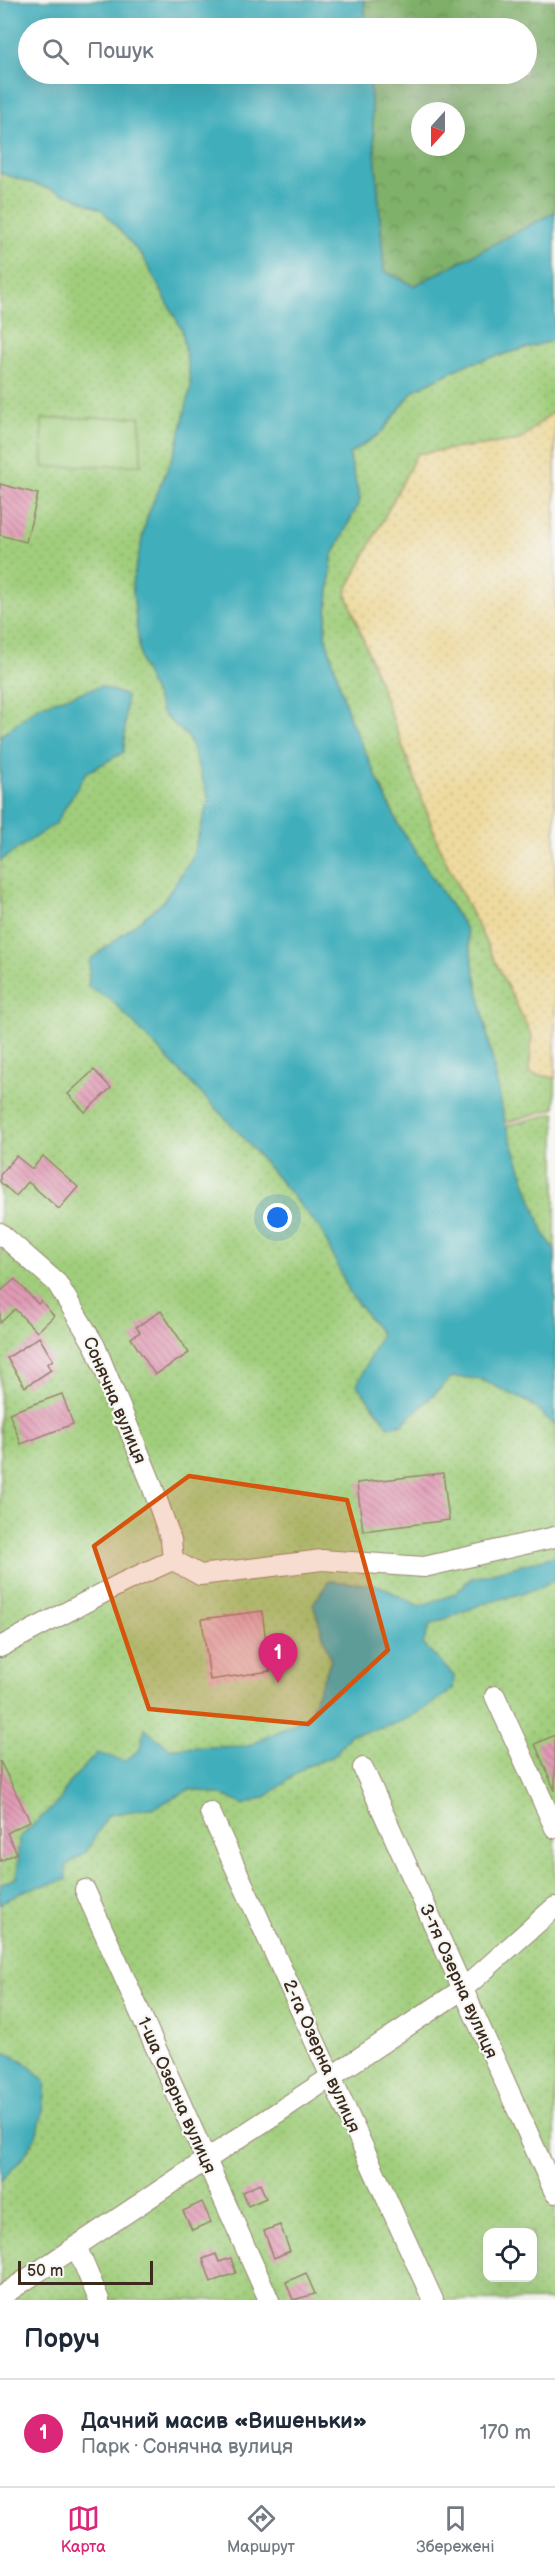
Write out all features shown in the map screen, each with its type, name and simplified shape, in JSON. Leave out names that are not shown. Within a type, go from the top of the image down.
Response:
[{"type":"street","name":"Сонячна вулиця","points":[[0,1233],[57,1283],[95,1346],[150,1480],[171,1540],[173,1560]]},
{"type":"street","points":[[0,1647],[124,1582],[173,1560],[200,1575],[322,1560],[424,1567],[555,1537]]},
{"type":"street","points":[[495,1696],[555,1828]]},
{"type":"street","name":"3-тя Озерна вулиця","points":[[363,1768],[555,2193]]},
{"type":"street","name":"2-га Озерна вулиця","points":[[210,1812],[433,2300]]},
{"type":"street","name":"1-ша Озерна вулиця","points":[[85,1890],[269,2300]]},
{"type":"street","points":[[0,2297],[77,2248],[206,2159],[463,1989],[555,1907]]},
{"type":"street","points":[[77,2248],[99,2300]]},
{"type":"highlighted area","points":[[189,1476],[347,1500],[388,1650],[308,1724],[149,1709],[94,1546]]},
{"type":"green space","points":[[364,0],[555,0],[555,212],[414,286],[384,271],[370,84],[537,84],[537,18],[365,18]]},
{"type":"green space","points":[[0,136],[188,216],[476,1134],[555,1113],[555,2300],[0,2300]]},
{"type":"green space","points":[[555,340],[555,410],[520,440],[417,454],[346,592],[442,853],[532,1036],[529,1073],[555,1078],[555,1108],[505,1123],[466,929],[399,826],[350,719],[325,635],[332,557],[360,500],[349,454],[381,433],[414,390],[465,365]]},
{"type":"green space","points":[[140,417],[141,465],[43,467],[42,419]]},
{"type":"sand","points":[[555,410],[555,1078],[529,1073],[532,1036],[442,853],[346,592],[417,454],[520,440]]},
{"type":"water","points":[[0,0],[364,0],[365,18],[18,18],[18,84],[370,84],[384,271],[414,286],[555,212],[555,340],[465,365],[414,390],[381,433],[349,454],[360,500],[332,557],[325,635],[350,719],[399,826],[466,929],[505,1123],[543,1232],[555,1250],[555,1425],[530,1403],[480,1379],[452,1377],[402,1424],[389,1427],[357,1385],[381,1334],[350,1293],[321,1230],[242,1136],[111,1000],[88,987],[90,960],[162,903],[192,858],[209,798],[188,737],[163,714],[141,663],[132,584],[147,517],[177,446],[191,386],[182,330],[143,257],[102,210],[72,196],[0,173]]},
{"type":"water","points":[[101,686],[126,696],[124,752],[86,773],[56,823],[0,861],[0,736],[39,706]]},
{"type":"water","points":[[555,1556],[555,1580],[534,1590],[482,1604],[430,1625],[423,1644],[454,1676],[453,1689],[429,1706],[394,1724],[351,1734],[334,1756],[305,1767],[267,1796],[244,1805],[222,1795],[190,1789],[156,1807],[108,1815],[86,1852],[66,1866],[66,1880],[26,1890],[0,1904],[0,1885],[17,1877],[19,1838],[60,1800],[68,1784],[97,1753],[125,1761],[140,1749],[145,1728],[169,1748],[248,1746],[308,1717],[331,1660],[313,1604],[329,1581],[378,1585],[419,1606],[455,1594],[470,1579]]},
{"type":"water","points":[[0,2050],[25,2062],[46,2082],[39,2126],[30,2148],[0,2181]]},
{"type":"building","points":[[0,484],[38,494],[26,542],[0,535]]},
{"type":"building","points":[[94,1070],[111,1088],[85,1112],[68,1094]]},
{"type":"building","points":[[16,1156],[32,1169],[43,1156],[78,1187],[59,1209],[28,1182],[16,1196],[0,1182],[0,1175]]},
{"type":"building","points":[[15,1279],[38,1304],[41,1301],[54,1316],[37,1332],[15,1309],[0,1323],[0,1292]]},
{"type":"building","points":[[161,1311],[189,1353],[155,1375],[131,1338],[140,1332],[136,1327]]},
{"type":"building","points":[[39,1337],[53,1360],[47,1364],[51,1370],[25,1387],[7,1358]]},
{"type":"building","points":[[62,1394],[73,1424],[21,1444],[9,1413]]},
{"type":"building","points":[[443,1473],[449,1520],[363,1531],[357,1483]]},
{"type":"building","points":[[262,1611],[270,1671],[210,1680],[202,1619]]},
{"type":"building","points":[[555,1735],[555,1791],[535,1744]]},
{"type":"building","points":[[0,1761],[30,1821],[7,1833],[17,1853],[0,1861]]},
{"type":"building","points":[[260,2184],[266,2198],[248,2206],[242,2192]]},
{"type":"building","points":[[202,2202],[211,2222],[192,2230],[183,2211]]},
{"type":"building","points":[[280,2225],[290,2251],[274,2258],[264,2231]]},
{"type":"building","points":[[216,2254],[219,2262],[231,2258],[236,2273],[211,2282],[203,2259]]},
{"type":"building","points":[[306,2273],[315,2294],[293,2300],[286,2282]]},
{"type":"place","name":"Дачний масив «Вишеньки»","points":[[278,1683]]}]
